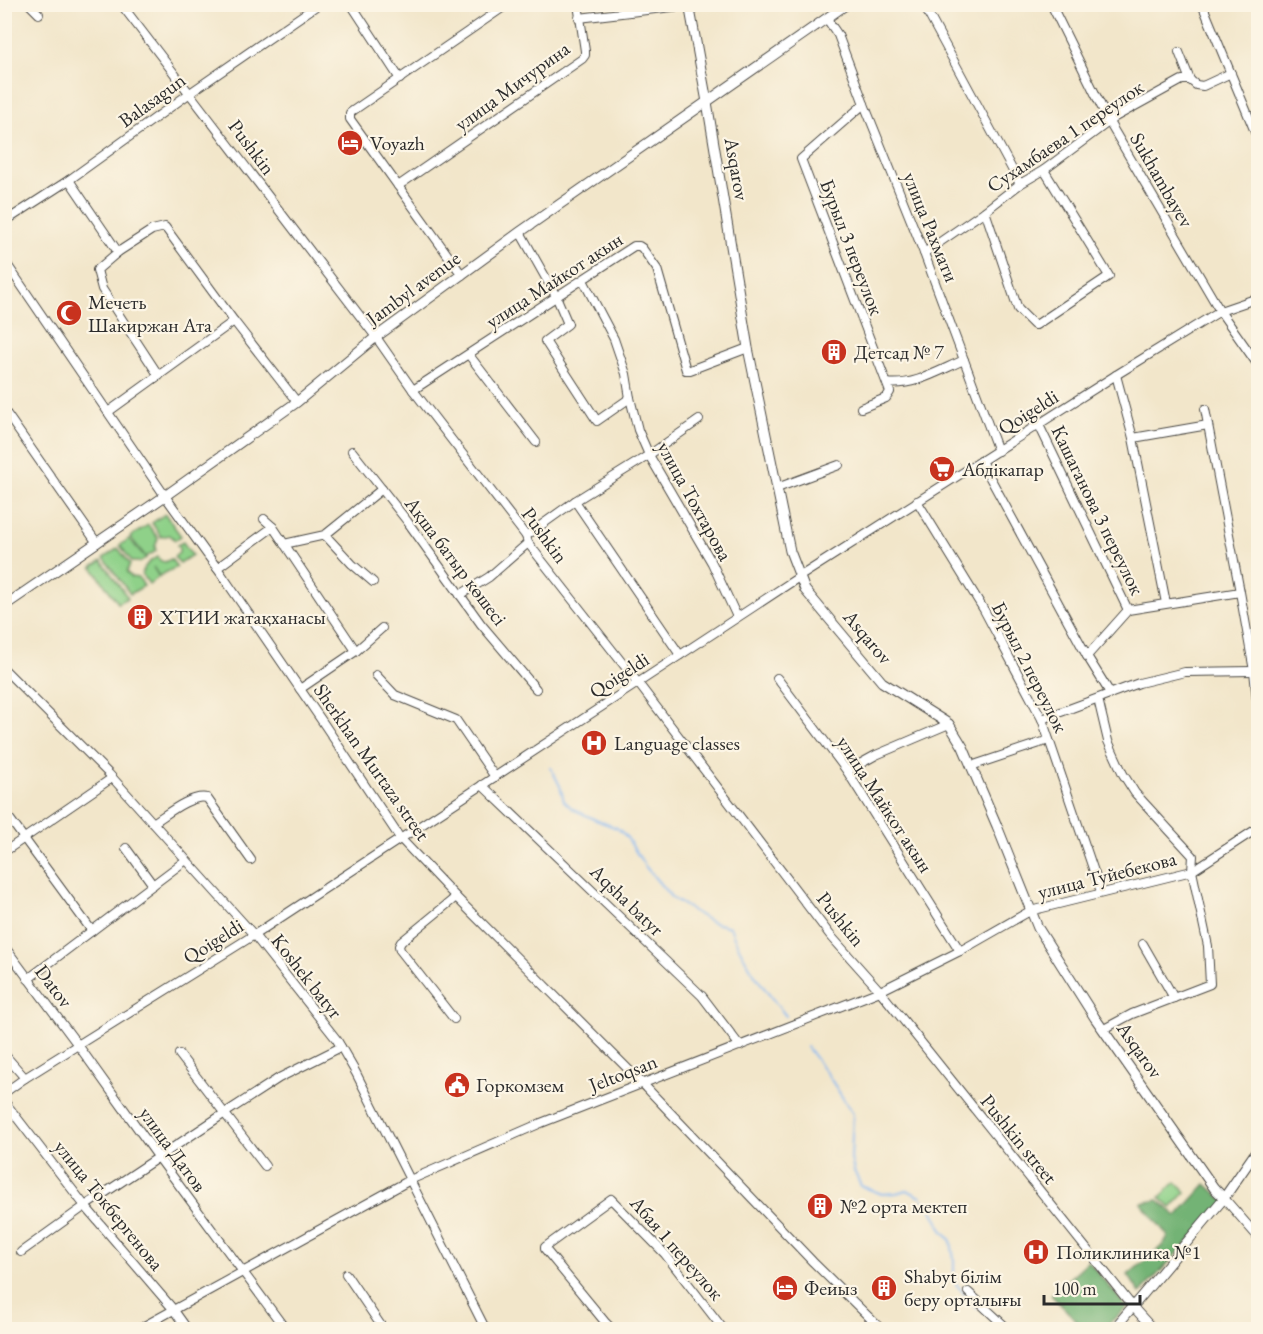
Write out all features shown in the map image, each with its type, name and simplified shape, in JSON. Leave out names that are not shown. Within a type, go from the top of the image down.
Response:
[{"type":"main road","name":"Jambyl avenue","points":[[4,606],[297,402],[376,337],[520,232],[848,4]]},
{"type":"main road","name":"Asqarov","points":[[689,5],[748,348],[790,551],[799,577],[805,590],[882,682],[949,724],[963,747],[998,826],[1038,928],[1095,1018],[1214,1188],[1224,1198]]},
{"type":"main road","points":[[1113,1329],[1224,1198],[1258,1149]]},
{"type":"street","points":[[29,4],[39,14]]},
{"type":"street","name":"Pushkin","points":[[121,4],[830,935],[880,992]]},
{"type":"street","name":"Balasagun","points":[[4,222],[69,180],[319,4]]},
{"type":"street","points":[[351,4],[400,79]]},
{"type":"street","points":[[462,275],[349,116],[350,113],[508,4]]},
{"type":"street","name":"улица Мичурина","points":[[398,186],[582,59],[585,51],[578,4]]},
{"type":"street","points":[[923,4],[1020,184]]},
{"type":"street","name":"Sukhambayev","points":[[1051,4],[1109,122],[1220,311],[1258,365]]},
{"type":"street","points":[[1202,4],[1258,139]]},
{"type":"street","name":"улица Мичурина","points":[[579,18],[689,5]]},
{"type":"street","name":"улица Рахмати","points":[[827,18],[838,34],[924,252],[998,451]]},
{"type":"street","points":[[1179,52],[1190,80]]},
{"type":"street","name":"Сухамбаева 1 переулок","points":[[924,252],[985,211],[1020,184],[1044,170],[1109,122],[1175,83],[1190,80],[1196,85],[1203,86],[1231,73]]},
{"type":"street","name":"Бурыл 3 переулок","points":[[864,104],[801,161],[887,383]]},
{"type":"street","points":[[985,211],[1018,309],[1036,325],[1109,276],[1044,170]]},
{"type":"street","points":[[69,180],[118,252]]},
{"type":"street","points":[[159,376],[102,289],[97,270],[118,252],[152,230],[165,227],[297,402]]},
{"type":"street","points":[[520,232],[556,296],[568,324],[545,341],[597,421],[630,398]]},
{"type":"street","name":"улица Майкот акын","points":[[413,390],[634,246],[639,246],[657,269],[686,370],[748,348]]},
{"type":"street","name":"Sherkhan Murtaza street","points":[[4,260],[400,838],[642,1083],[813,1262],[882,1329]]},
{"type":"street","name":"улица Тохтарова","points":[[583,280],[614,339],[626,374],[638,430],[649,455],[712,563],[737,617]]},
{"type":"street","name":"Qoigeldi","points":[[4,1092],[254,935],[917,501],[1220,311],[1258,298]]},
{"type":"street","points":[[108,412],[234,321]]},
{"type":"street","points":[[469,355],[536,442]]},
{"type":"street","points":[[861,408],[886,398],[890,392],[887,383],[897,385],[918,380],[964,360]]},
{"type":"street","name":"Кашаганова 3 переулок","points":[[1116,375],[1132,438],[1166,603]]},
{"type":"street","points":[[1205,409],[1234,556],[1254,671],[1258,710]]},
{"type":"street","points":[[4,410],[97,543]]},
{"type":"street","points":[[460,595],[489,576],[527,539],[575,501],[649,455],[699,420]]},
{"type":"street","name":"Кашаганова 3 переулок","points":[[1039,425],[1128,610]]},
{"type":"street","points":[[1132,438],[1208,425]]},
{"type":"street","name":"Ақша батыр көшесі","points":[[352,451],[481,624],[536,689]]},
{"type":"street","points":[[981,461],[1087,656],[1110,693]]},
{"type":"street","points":[[777,488],[839,465]]},
{"type":"street","points":[[284,544],[325,535],[382,489]]},
{"type":"street","points":[[575,501],[680,655]]},
{"type":"street","name":"Бурыл 2 переулок","points":[[917,501],[984,610],[1042,720],[1101,892]]},
{"type":"street","points":[[264,519],[273,527],[356,651]]},
{"type":"street","points":[[217,568],[273,527]]},
{"type":"street","points":[[325,535],[352,564],[373,582]]},
{"type":"street","name":"Кашаганова 3 переулок","points":[[1087,656],[1128,610],[1240,592]]},
{"type":"street","points":[[300,689],[356,651],[382,628]]},
{"type":"street","name":"Koshek batyr","points":[[4,669],[112,778],[254,935],[337,1040],[486,1329]]},
{"type":"street","points":[[1042,720],[1110,693],[1185,672],[1254,671]]},
{"type":"street","points":[[376,675],[395,695],[456,720],[495,777]]},
{"type":"street","name":"улица Майкот акын","points":[[777,678],[847,771],[960,951]]},
{"type":"street","points":[[1098,699],[1108,741],[1123,774],[1135,793],[1193,856],[1192,871]]},
{"type":"street","points":[[847,771],[876,755],[949,724]]},
{"type":"street","points":[[971,766],[1049,740]]},
{"type":"street","points":[[4,852],[112,778]]},
{"type":"street","name":"Aqsha batyr","points":[[482,785],[702,996],[741,1046]]},
{"type":"street","points":[[153,823],[198,796],[207,798],[251,860]]},
{"type":"street","points":[[4,811],[92,931]]},
{"type":"street","name":"улица Туйебекова","points":[[1030,911],[1192,871],[1258,828]]},
{"type":"street","points":[[126,848],[153,885]]},
{"type":"street","points":[[28,980],[186,860]]},
{"type":"street","name":"улица Туйебекова","points":[[1104,1029],[1132,1014],[1210,984],[1208,946],[1192,871]]},
{"type":"street","points":[[454,1019],[399,946],[456,897]]},
{"type":"street","name":"Jeltoqsan","points":[[137,1329],[410,1180],[541,1123],[880,992],[960,951],[1030,911]]},
{"type":"street","points":[[1143,944],[1174,998]]},
{"type":"street","name":"Datov","points":[[4,946],[78,1045]]},
{"type":"street","name":"Pushkin street","points":[[880,992],[1133,1307]]},
{"type":"street","name":"улица Датов","points":[[78,1045],[243,1271]]},
{"type":"street","points":[[21,1252],[85,1206],[279,1078],[341,1047]]},
{"type":"street","points":[[4,1054],[25,1078]]},
{"type":"street","points":[[179,1054],[265,1166]]},
{"type":"street","name":"улица Токбергенова","points":[[4,1101],[85,1206],[188,1329]]},
{"type":"street","points":[[1224,1198],[1258,1237]]},
{"type":"street","name":"Абая 1 переулок","points":[[613,1329],[545,1249],[610,1199],[665,1254],[724,1329]]},
{"type":"street","points":[[243,1271],[286,1329]]},
{"type":"street","points":[[346,1274],[384,1329]]},
{"type":"street","points":[[968,1292],[1009,1329]]},
{"type":"street","points":[[1133,1307],[1154,1329]]},
{"type":"green space","points":[[165,514],[181,536],[175,540],[170,535],[161,537],[152,523]]},
{"type":"green space","points":[[148,525],[158,538],[156,551],[146,557],[130,537]]},
{"type":"green space","points":[[129,539],[146,558],[140,562],[132,562],[120,545]]},
{"type":"green space","points":[[183,542],[192,555],[180,563],[174,557],[179,553],[177,545]]},
{"type":"green space","points":[[118,548],[130,564],[127,572],[131,577],[139,578],[144,586],[130,594],[104,558]]},
{"type":"green space","points":[[157,557],[165,562],[171,559],[177,567],[159,576],[153,567],[159,577],[149,584],[142,574],[147,564]]},
{"type":"green space","points":[[102,561],[128,598],[118,603],[92,567]]},
{"type":"green space","points":[[1176,1182],[1186,1192],[1171,1208],[1160,1197]]},
{"type":"green space","points":[[1206,1184],[1226,1202],[1140,1293],[1128,1275],[1163,1245],[1168,1236],[1141,1203],[1158,1200],[1177,1216]]},
{"type":"green space","points":[[1088,1261],[1127,1308],[1102,1329],[1085,1329],[1051,1295]]},
{"type":"waterway","points":[[551,768],[564,801],[573,809],[617,828],[626,836],[645,866],[672,898],[711,922],[730,927],[747,963],[786,1016]]},
{"type":"waterway","points":[[807,1047],[853,1114],[851,1159],[861,1186],[882,1194],[907,1190],[921,1197],[951,1241],[956,1284],[977,1309]]},
{"type":"place","name":"Voyazh","points":[[350,143]]},
{"type":"place","name":"Мечеть Шакиржан Ата","points":[[69,313]]},
{"type":"place","name":"Детсад № 7","points":[[834,352]]},
{"type":"place","name":"Абдiкапар","points":[[942,469]]},
{"type":"place","name":"ХТИИ жатақханасы","points":[[140,617]]},
{"type":"place","name":"Language classes","points":[[594,743]]},
{"type":"place","name":"Горкомзем","points":[[457,1085]]},
{"type":"place","name":"№2 орта мектеп","points":[[820,1206]]},
{"type":"place","name":"Поликлиника №1","points":[[1036,1252]]},
{"type":"place","name":"Феиыз","points":[[785,1288]]},
{"type":"place","name":"Shabyt білім беру орталығы","points":[[884,1288]]}]
